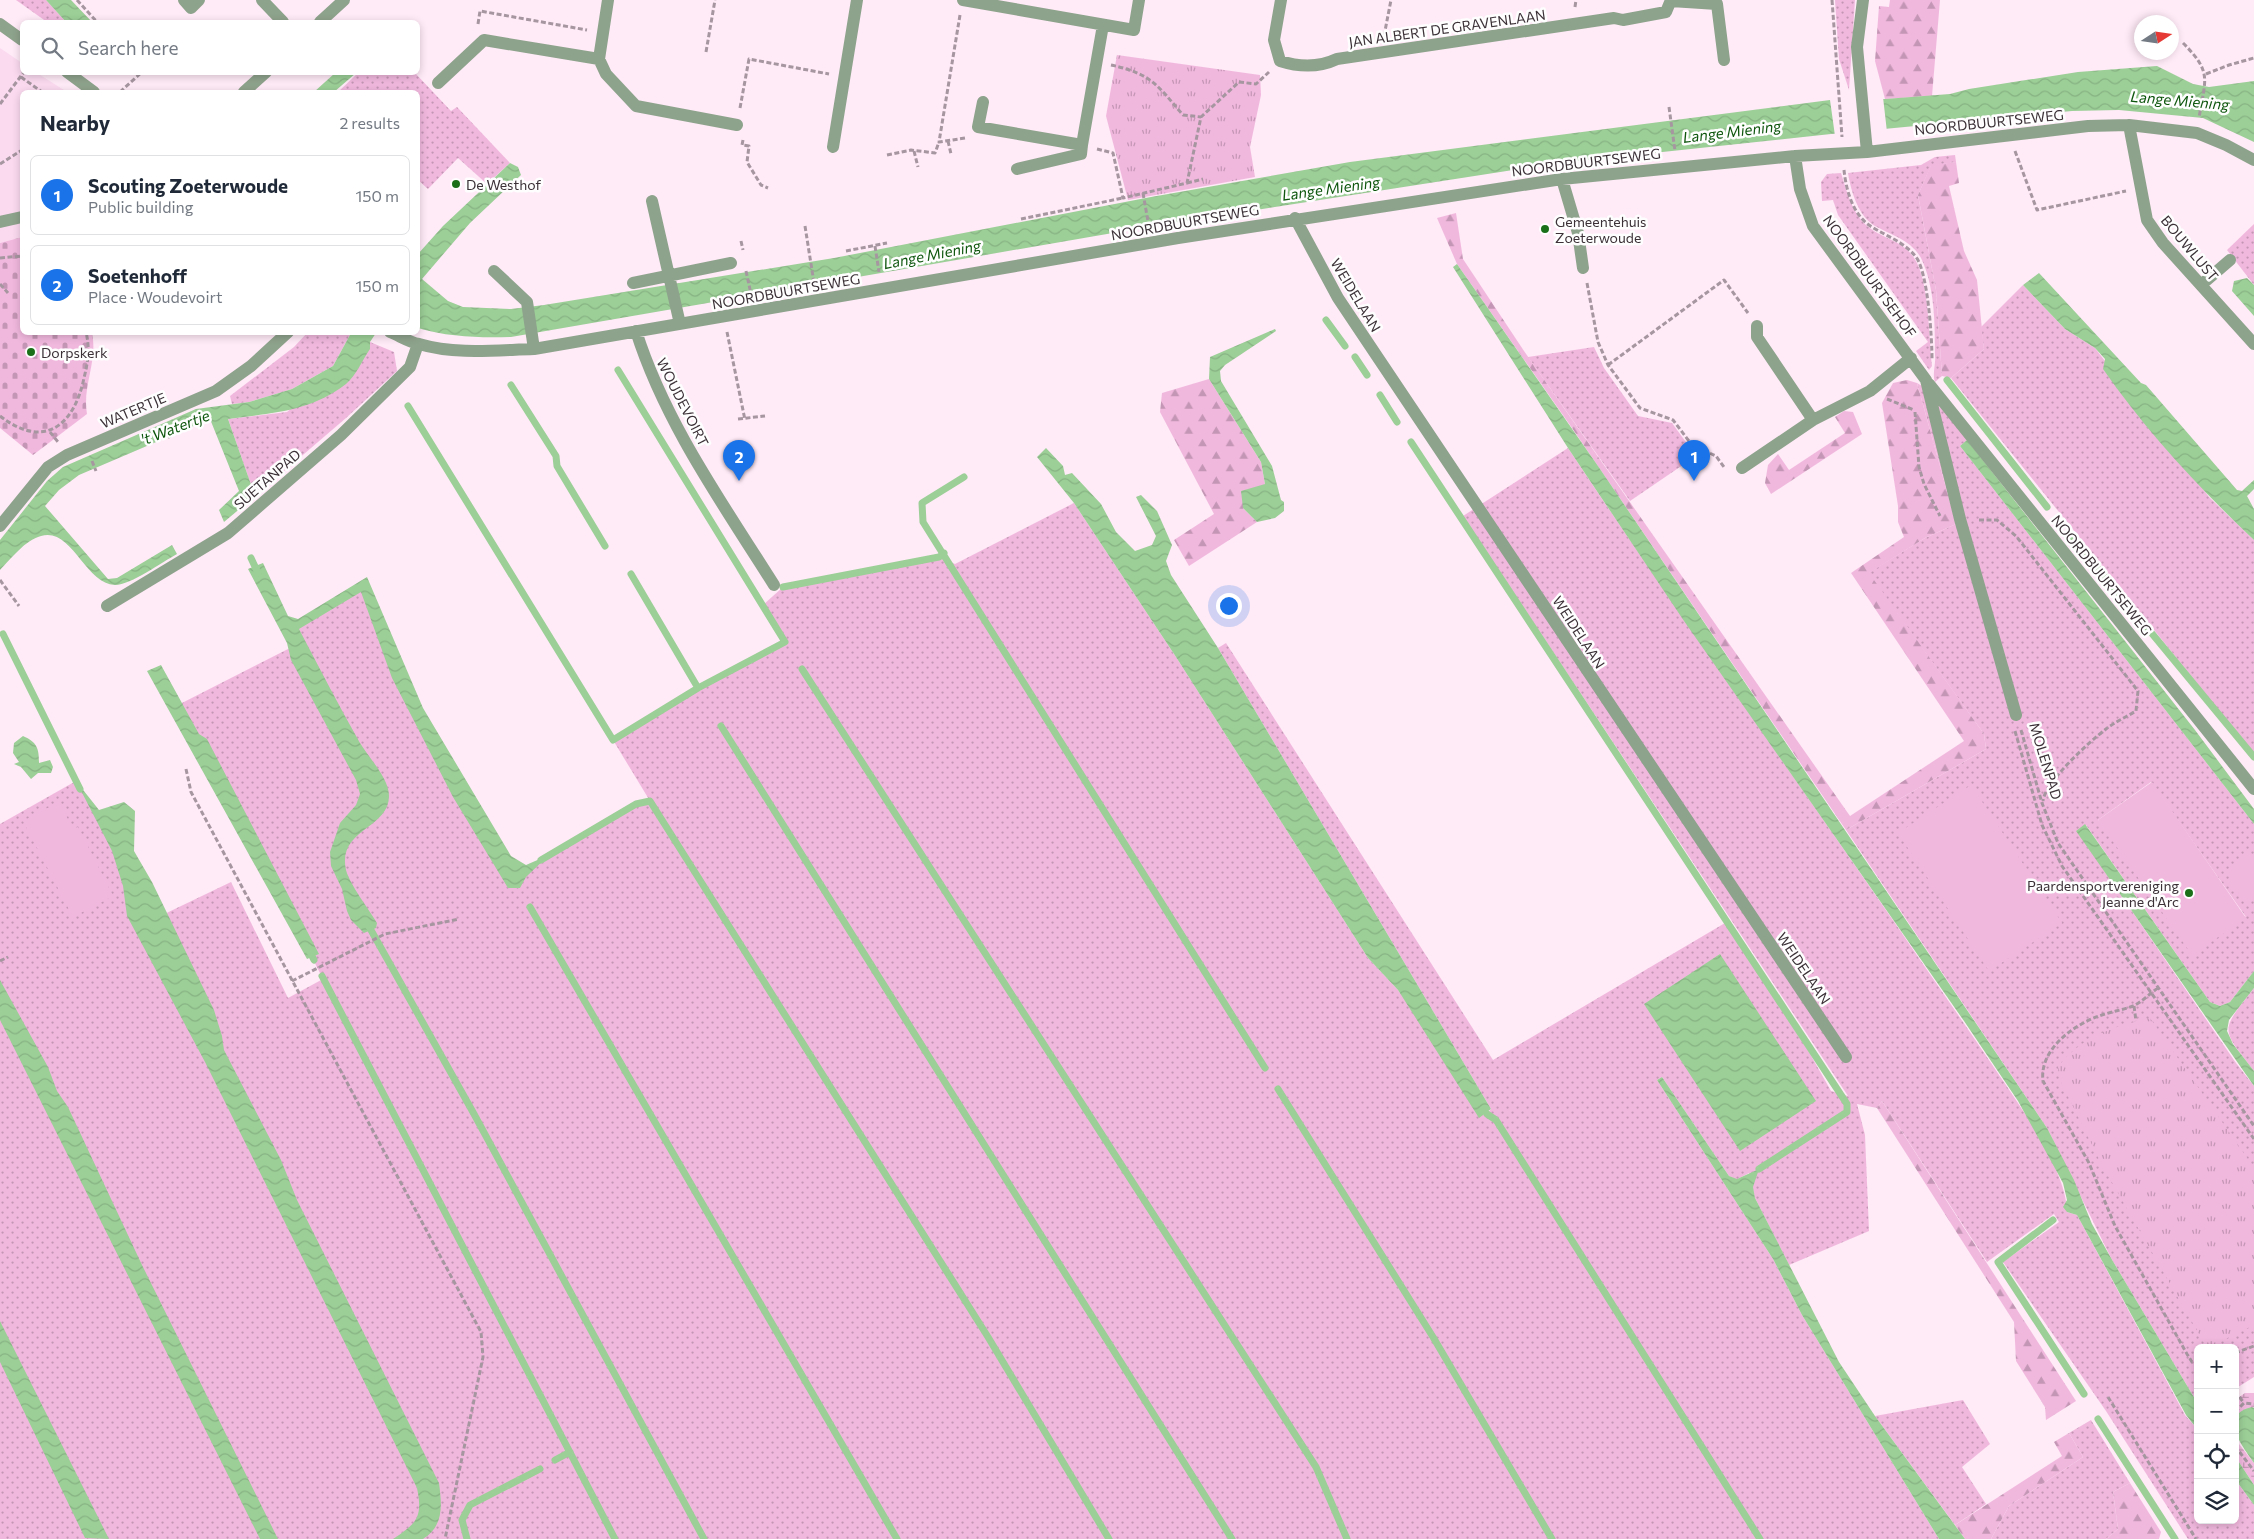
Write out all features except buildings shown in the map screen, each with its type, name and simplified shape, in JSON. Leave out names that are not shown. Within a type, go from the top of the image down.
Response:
[{"type":"street","points":[[184,0],[191,8],[200,0]]},
{"type":"street","points":[[262,0],[281,20]]},
{"type":"street","points":[[322,20],[344,0]]},
{"type":"street","points":[[608,0],[598,59],[606,74],[636,106],[740,131]]},
{"type":"street","points":[[833,147],[857,0]]},
{"type":"street","points":[[962,5],[1134,30],[1139,0]]},
{"type":"street","points":[[1280,0],[1274,40],[1280,62]]},
{"type":"street","points":[[1862,0],[1857,47],[1866,146]]},
{"type":"street","name":"JAN ALBERT DE GRAVENLAAN","points":[[1280,62],[1300,67],[1614,18],[1623,20],[1666,12],[1671,1],[1717,4],[1724,60]]},
{"type":"street","points":[[0,24],[20,39]]},
{"type":"street","points":[[1017,169],[1081,154],[1103,25]]},
{"type":"street","points":[[438,83],[484,40],[598,59]]},
{"type":"street","points":[[71,75],[91,90]]},
{"type":"street","points":[[246,90],[263,75]]},
{"type":"street","points":[[983,102],[978,127],[1082,145]]},
{"type":"street","name":"NOORDBUURTSEWEG","points":[[397,335],[418,344],[464,351],[636,331],[679,319],[724,317],[1295,218],[1562,179],[1795,156],[1866,146],[2009,135],[2088,126],[2129,125],[2197,133],[2226,145],[2254,160]]},
{"type":"street","name":"BOUWLUST","points":[[2129,125],[2147,220],[2163,243],[2254,344]]},
{"type":"street","name":"NOORDBUURTSEHOF","points":[[1742,468],[1813,420],[1870,391],[1910,358],[1813,226],[1800,189],[1795,156]]},
{"type":"street","points":[[1562,179],[1578,234],[1583,268]]},
{"type":"street","points":[[652,202],[679,319]]},
{"type":"street","points":[[0,222],[20,217]]},
{"type":"street","name":"WEIDELAAN","points":[[1295,218],[1338,298],[1846,1057]]},
{"type":"street","points":[[2201,285],[2230,260]]},
{"type":"street","points":[[633,283],[671,279],[731,263]]},
{"type":"street","points":[[494,271],[527,302],[534,344]]},
{"type":"street","points":[[1757,326],[1757,337],[1813,420]]},
{"type":"street","name":"WOUDEVOIRT","points":[[636,331],[645,360],[698,464],[774,585]]},
{"type":"street","name":"WATERTJE","points":[[0,526],[48,467],[67,455],[216,390],[251,366],[285,335]]},
{"type":"street","name":"SUETANPAD","points":[[107,606],[228,533],[341,435],[410,367],[418,344]]},
{"type":"street","name":"MOLENPAD","points":[[1910,358],[1926,380],[1960,519],[2014,720]]},
{"type":"street","name":"NOORDBUURTSEWEG","points":[[1926,380],[2254,789]]},
{"type":"path","points":[[77,0],[95,20]]},
{"type":"path","points":[[706,52],[716,0]]},
{"type":"path","points":[[1381,53],[1392,0]]},
{"type":"path","points":[[1832,0],[1843,143]]},
{"type":"path","points":[[887,155],[914,151],[935,153],[939,142],[962,5]]},
{"type":"path","points":[[484,40],[476,30],[480,12],[603,33]]},
{"type":"path","points":[[2183,43],[2197,57],[2206,74],[2199,119]]},
{"type":"path","points":[[2206,74],[2229,64],[2254,58]]},
{"type":"path","points":[[768,188],[761,185],[747,162],[749,146],[742,145],[740,131],[749,59],[844,76]]},
{"type":"path","points":[[1096,62],[1133,70],[1153,80],[1183,114],[1201,117]]},
{"type":"path","points":[[1187,183],[1201,117],[1239,82],[1256,84],[1280,62]]},
{"type":"path","points":[[122,90],[139,75]]},
{"type":"path","points":[[0,104],[20,77],[39,90]]},
{"type":"path","points":[[1669,106],[1676,159]]},
{"type":"path","points":[[939,142],[964,138],[978,127]]},
{"type":"path","points":[[2009,135],[2037,210],[2141,188]]},
{"type":"path","points":[[948,140],[951,154]]},
{"type":"path","points":[[1082,145],[1113,153],[1123,198]]},
{"type":"path","points":[[0,164],[20,151]]},
{"type":"path","points":[[914,151],[918,167]]},
{"type":"path","points":[[1021,218],[1143,195],[1203,179]]},
{"type":"path","points":[[1143,195],[1150,234]]},
{"type":"path","points":[[805,226],[814,289]]},
{"type":"path","points":[[846,251],[875,247],[887,243]]},
{"type":"path","points":[[875,247],[880,279]]},
{"type":"path","points":[[0,258],[20,256]]},
{"type":"path","points":[[1583,268],[1598,342],[1608,365],[1640,408],[1673,420],[1692,444],[1716,456],[1730,476],[1742,468]]},
{"type":"path","points":[[746,271],[751,296]]},
{"type":"path","points":[[1608,365],[1724,280],[1757,326]]},
{"type":"path","points":[[0,284],[8,293]]},
{"type":"path","points":[[724,317],[745,420]]},
{"type":"path","points":[[0,416],[10,424],[31,431],[50,432],[61,426],[69,417],[80,395],[89,356],[86,335]]},
{"type":"path","points":[[728,368],[734,367]]},
{"type":"path","points":[[1870,391],[1914,410]]},
{"type":"path","points":[[738,419],[745,420],[765,416]]},
{"type":"path","points":[[1960,519],[1997,520],[2016,536],[2138,691],[2136,711],[2106,728],[2055,777],[2044,794],[2042,803]]},
{"type":"path","points":[[0,580],[20,606]]},
{"type":"path","points":[[2014,720],[2046,836],[2062,866],[2254,1139]]},
{"type":"path","name":"MOLENPAD","points":[[2014,720],[2042,803],[2058,843],[2254,1126]]},
{"type":"path","points":[[186,769],[191,792],[481,1332],[484,1345],[483,1357],[445,1539]]},
{"type":"path","points":[[292,981],[383,935],[459,919]]},
{"type":"path","points":[[0,961],[8,957]]},
{"type":"path","points":[[2158,988],[2134,1006],[2097,1016],[2062,1038],[2046,1056],[2041,1068],[2043,1080],[2089,1163],[2115,1226],[2187,1354],[2194,1363]]},
{"type":"path","points":[[2134,1006],[2136,1021]]},
{"type":"path","points":[[2239,1352],[2254,1346]]},
{"type":"path","points":[[2108,1397],[2196,1539]]},
{"type":"path","points":[[2239,1397],[2244,1403],[2254,1404]]},
{"type":"path","points":[[2239,1408],[2244,1403]]},
{"type":"path","points":[[2239,1451],[2254,1471]]},
{"type":"shaded area","points":[[0,48],[20,62],[20,75],[40,75],[64,90],[20,90],[20,238],[0,243]]},
{"type":"green space","points":[[16,0],[46,0],[64,20],[44,20]]},
{"type":"green space","points":[[1835,0],[1855,0],[1849,90],[1839,59]]},
{"type":"green space","points":[[1890,0],[1940,0],[1932,96],[1885,99],[1875,61],[1879,6],[1889,7]]},
{"type":"green space","points":[[1117,55],[1260,75],[1261,95],[1250,147],[1255,177],[1128,200],[1106,116]]},
{"type":"green space","points":[[356,75],[417,75],[451,111],[457,107],[510,163],[487,184],[458,158],[428,189],[420,182],[420,90],[340,90]]},
{"type":"green space","points":[[1955,155],[1956,162],[1931,166],[1918,195],[1936,290],[1942,376],[1935,382],[1935,331],[1932,293],[1926,269],[1921,258],[1912,247],[1875,226],[1864,216],[1853,195],[1848,173],[1921,165],[1935,157]]},
{"type":"green space","points":[[1956,162],[1959,183],[1949,186],[1964,251],[1977,280],[1984,349],[1951,378],[1942,376],[1936,290],[1918,195],[1931,165]]},
{"type":"green space","points":[[1841,173],[1850,200],[1857,214],[1866,225],[1907,249],[1917,263],[1924,285],[1928,313],[1932,366],[1929,370],[1916,351],[1928,342],[1838,215],[1833,200],[1822,201],[1821,182],[1827,174]]},
{"type":"green space","points":[[1456,213],[1463,259],[1524,351],[1850,816],[1964,741],[1851,573],[1904,537],[1898,522],[1898,506],[1882,403],[1893,383],[1907,380],[1917,383],[1956,524],[1925,538],[1869,573],[1984,734],[1986,749],[1846,830],[1572,428],[1457,264],[1437,218]]},
{"type":"green space","points":[[2254,224],[2254,285],[2227,250]]},
{"type":"green space","points":[[20,238],[20,335],[92,335],[93,354],[86,404],[87,414],[33,455],[0,428],[0,243]]},
{"type":"green space","points":[[2023,285],[2065,329],[2095,348],[2209,497],[2254,540],[2254,754],[1951,378],[1984,349],[1981,327]]},
{"type":"green space","points":[[305,335],[350,335],[333,366],[292,389],[249,402],[232,404],[230,396],[294,347]]},
{"type":"green space","points":[[370,342],[394,352],[397,371],[346,418],[255,496],[228,419],[287,412]]},
{"type":"green space","points":[[1594,347],[1604,368],[1638,416],[1672,423],[1696,456],[1630,501],[1528,357]]},
{"type":"green space","points":[[1209,379],[1261,462],[1265,484],[1243,508],[1257,522],[1189,566],[1174,540],[1214,514],[1160,412],[1162,393]]},
{"type":"green space","points":[[1917,383],[1934,393],[1967,440],[1960,446],[2254,824],[2254,971],[2230,1002],[2220,1006],[2210,1002],[2086,825],[2077,831],[2236,1063],[2254,1086],[2254,1377],[2239,1386],[2239,1344],[2194,1344],[2194,1397],[2111,1258],[2047,1128],[1846,830],[1986,749],[1984,734],[1868,573],[1925,538],[1956,524]],"holes":[[[2151,782],[2246,917],[2098,820]]]},
{"type":"green space","points":[[1844,411],[1853,412],[1862,434],[1771,494],[1765,483],[1768,465],[1778,454],[1789,470],[1845,433],[1835,417]]},
{"type":"green space","points":[[1568,448],[2013,1095],[2038,1135],[2058,1176],[2065,1195],[2067,1212],[2077,1215],[2185,1415],[2194,1425],[2194,1524],[2239,1524],[2239,1484],[2254,1505],[2254,1539],[2188,1539],[2106,1411],[2003,1262],[2059,1222],[2054,1214],[1987,1262],[1882,1101],[1877,1108],[1857,1104],[1865,1135],[1869,1231],[1789,1265],[1755,1198],[1749,1173],[1736,1180],[1729,1176],[1662,1077],[1657,1080],[1773,1259],[1802,1315],[1939,1539],[0,1539],[0,824],[76,781],[154,919],[231,882],[288,998],[323,979],[234,804],[180,704],[294,646],[288,628],[364,586],[395,669],[513,876],[636,804],[650,801],[613,740],[698,688],[785,642],[763,605],[783,587],[939,557],[955,564],[1074,503],[1176,657],[1368,958],[1398,990],[1487,1114],[1491,1109],[1218,648],[1226,643],[1493,1060],[1725,923],[1809,1052],[1831,1091],[1848,1096],[1463,516]]},
{"type":"green space","name":"Paardensportvereniging Jeanne d'Arc","points":[[2152,782],[2246,918],[2192,955],[2098,820]]},
{"type":"green space","points":[[1971,785],[2062,923],[1989,971],[1898,833]]},
{"type":"green space","points":[[59,802],[73,829],[78,827],[113,896],[73,917],[23,821]]},
{"type":"green space","points":[[2249,855],[2254,856],[2254,899],[2237,895],[2232,889],[2230,881],[2230,873],[2233,866],[2240,859]]},
{"type":"green space","points":[[2254,988],[2254,1071],[2235,1046],[2228,1030],[2235,1013]]},
{"type":"green space","points":[[2150,1018],[2254,1168],[2254,1325],[2215,1344],[2205,1344],[2102,1165],[2059,1078],[2058,1067],[2067,1056],[2088,1040],[2123,1025]]},
{"type":"green space","points":[[1882,1101],[2076,1401],[2046,1420],[2045,1407],[2016,1361],[2014,1322],[1877,1108]]},
{"type":"green space","points":[[2245,1393],[2254,1393],[2254,1408],[2252,1407],[2239,1418],[2239,1397]]},
{"type":"green space","points":[[1963,1400],[1990,1444],[1962,1467],[1986,1504],[1955,1525],[1875,1416]]},
{"type":"green space","points":[[2091,1420],[2130,1483],[2113,1492],[2118,1529],[2106,1539],[1991,1539],[2009,1506],[2083,1457],[2069,1433]]},
{"type":"green space","points":[[2069,1433],[2083,1457],[2009,1506],[1991,1539],[1965,1539],[1955,1525],[2062,1456],[2054,1442]]},
{"type":"green space","points":[[2239,1444],[2254,1463],[2254,1485],[2239,1462]]},
{"type":"green space","points":[[2130,1483],[2161,1532],[2159,1539],[2106,1539],[2118,1529],[2113,1492]]},
{"type":"water","points":[[46,0],[71,0],[90,20],[64,20]]},
{"type":"water","name":"Lange Miening","points":[[2157,66],[2193,84],[2209,87],[2254,81],[2254,142],[2203,118],[2119,110],[2072,111],[1831,134],[1559,163],[1159,225],[511,337],[464,336],[420,328],[420,252],[443,226],[510,163],[518,167],[521,175],[470,223],[422,279],[448,301],[463,307],[511,309],[544,305],[834,258],[1151,197],[1350,162],[1830,100],[1885,99],[1950,94],[1969,89],[2078,72]]},
{"type":"water","points":[[333,75],[354,75],[336,90],[316,90]]},
{"type":"water","points":[[1457,264],[1598,466],[2047,1128],[2074,1180],[2092,1224],[2194,1397],[2194,1425],[2186,1415],[2077,1215],[2067,1212],[2063,1207],[2067,1200],[2063,1183],[2018,1101],[1684,621],[1568,448],[1453,267]]},
{"type":"water","points":[[2039,273],[2141,383],[2146,385],[2237,490],[2242,491],[2254,480],[2254,489],[2247,496],[2254,509],[2254,540],[2213,500],[2155,437],[2103,369],[2105,359],[2095,348],[2065,329],[2023,285]]},
{"type":"water","points":[[2247,278],[2254,285],[2254,316],[2232,291],[2234,281]]},
{"type":"water","points":[[1275,329],[1276,331],[1225,365],[1220,371],[1221,381],[1272,466],[1281,500],[1284,502],[1284,511],[1275,518],[1257,522],[1243,508],[1241,491],[1265,484],[1261,462],[1209,379],[1210,357]]},
{"type":"water","name":"'t Watertje","points":[[350,335],[375,335],[370,342],[370,349],[350,381],[332,393],[304,406],[290,410],[228,419],[255,496],[224,522],[219,510],[239,491],[210,419],[79,475],[59,490],[45,506],[108,579],[117,578],[172,545],[177,554],[138,577],[115,585],[104,582],[95,576],[70,547],[52,535],[41,536],[29,541],[0,570],[0,540],[47,481],[63,467],[196,409],[249,402],[292,389],[333,366]]},
{"type":"water","points":[[1967,440],[2195,730],[2254,809],[2254,824],[1960,446]]},
{"type":"water","points":[[1046,448],[1063,466],[1065,475],[1072,473],[1101,504],[1116,532],[1135,551],[1152,545],[1156,536],[1136,497],[1141,495],[1157,511],[1172,545],[1166,561],[1171,575],[1218,648],[1491,1109],[1479,1118],[1398,990],[1368,958],[1176,657],[1074,503],[1037,457]]},
{"type":"water","points":[[263,563],[288,616],[298,619],[367,577],[423,708],[511,856],[526,865],[549,855],[526,877],[520,888],[508,888],[453,797],[392,678],[361,592],[299,629],[352,729],[382,775],[388,789],[387,807],[381,816],[356,837],[349,846],[345,856],[348,876],[377,923],[376,928],[364,933],[351,920],[342,889],[331,866],[330,852],[340,823],[356,805],[360,794],[356,780],[291,660],[287,643],[248,569]]},
{"type":"water","points":[[161,665],[199,734],[207,739],[319,954],[307,959],[147,671]]},
{"type":"water","points":[[23,736],[36,746],[39,763],[50,760],[53,767],[51,773],[38,773],[31,779],[21,767],[14,764],[19,762],[13,753],[14,743]]},
{"type":"water","points":[[76,781],[99,810],[124,802],[135,811],[134,851],[152,882],[214,1010],[224,1050],[281,1160],[297,1200],[439,1483],[441,1507],[438,1521],[430,1534],[423,1539],[393,1539],[408,1528],[416,1518],[419,1506],[417,1488],[205,1062],[127,916],[123,886],[112,851]]},
{"type":"water","points":[[2085,824],[2210,1002],[2220,1006],[2230,1002],[2254,971],[2254,988],[2229,1020],[2227,1031],[2233,1044],[2254,1071],[2254,1086],[2076,831]]},
{"type":"water","points":[[1720,954],[1816,1101],[1740,1151],[1644,1004]]},
{"type":"water","points":[[0,980],[48,1067],[57,1091],[68,1107],[142,1265],[278,1539],[260,1539],[0,1020]]},
{"type":"water","points":[[1662,1077],[1729,1176],[1737,1179],[1759,1169],[1753,1187],[1755,1198],[1839,1362],[1875,1416],[1965,1539],[1939,1539],[1802,1315],[1773,1259],[1657,1080]]},
{"type":"water","points":[[0,1321],[109,1539],[85,1538],[0,1362]]},
{"type":"water","points":[[2254,1408],[2254,1463],[2239,1440],[2239,1414],[2242,1411]]},
{"type":"water","points":[[2239,1462],[2254,1485],[2254,1505],[2239,1484]]},
{"type":"pier","points":[[1883,97],[1887,132],[1835,136],[1830,100],[1826,98]]},
{"type":"waterway","points":[[1326,320],[1345,346]]},
{"type":"waterway","points":[[1355,357],[1367,375]]},
{"type":"waterway","points":[[408,406],[613,740],[698,688],[785,642],[618,370]]},
{"type":"waterway","points":[[1947,380],[2047,507]]},
{"type":"waterway","points":[[511,385],[556,456],[557,466],[605,546]]},
{"type":"waterway","points":[[1380,395],[1397,422]]},
{"type":"waterway","points":[[1411,442],[1847,1104],[1847,1112],[1759,1169]]},
{"type":"waterway","points":[[964,477],[922,503],[923,522],[1265,1068]]},
{"type":"waterway","points":[[2073,538],[2254,757]]},
{"type":"waterway","points":[[783,587],[939,557],[944,553]]},
{"type":"waterway","points":[[251,558],[258,573]]},
{"type":"waterway","points":[[631,574],[698,688]]},
{"type":"waterway","points":[[3,634],[80,789]]},
{"type":"waterway","points":[[802,669],[1316,1467],[1347,1539]]},
{"type":"waterway","points":[[721,726],[1232,1539]]},
{"type":"waterway","points":[[541,860],[636,804],[650,801],[988,1337],[1109,1539]]},
{"type":"waterway","points":[[530,907],[897,1539]]},
{"type":"waterway","points":[[367,923],[474,1114],[704,1539]]},
{"type":"waterway","points":[[308,948],[314,960]]},
{"type":"waterway","points":[[322,976],[615,1539]]},
{"type":"waterway","points":[[1278,1089],[1433,1337],[1552,1539]]},
{"type":"waterway","points":[[1487,1114],[1496,1120],[1760,1539]]},
{"type":"waterway","points":[[2053,1220],[1998,1262],[2084,1394]]},
{"type":"waterway","points":[[2098,1419],[2175,1539]]},
{"type":"waterway","points":[[555,1460],[570,1452]]},
{"type":"waterway","points":[[467,1539],[462,1520],[470,1505],[540,1469]]},
{"type":"place","name":"De Westhof","points":[[456,184]]},
{"type":"place","name":"Gemeentehuis Zoeterwoude","points":[[1545,229]]},
{"type":"place","name":"Dorpskerk","points":[[31,352]]},
{"type":"place","name":"Soetenhoff","points":[[739,481]]},
{"type":"place","name":"Scouting Zoeterwoude","points":[[1694,481]]},
{"type":"place","name":"Paardensportvereniging Jeanne d'Arc","points":[[2189,893]]}]
